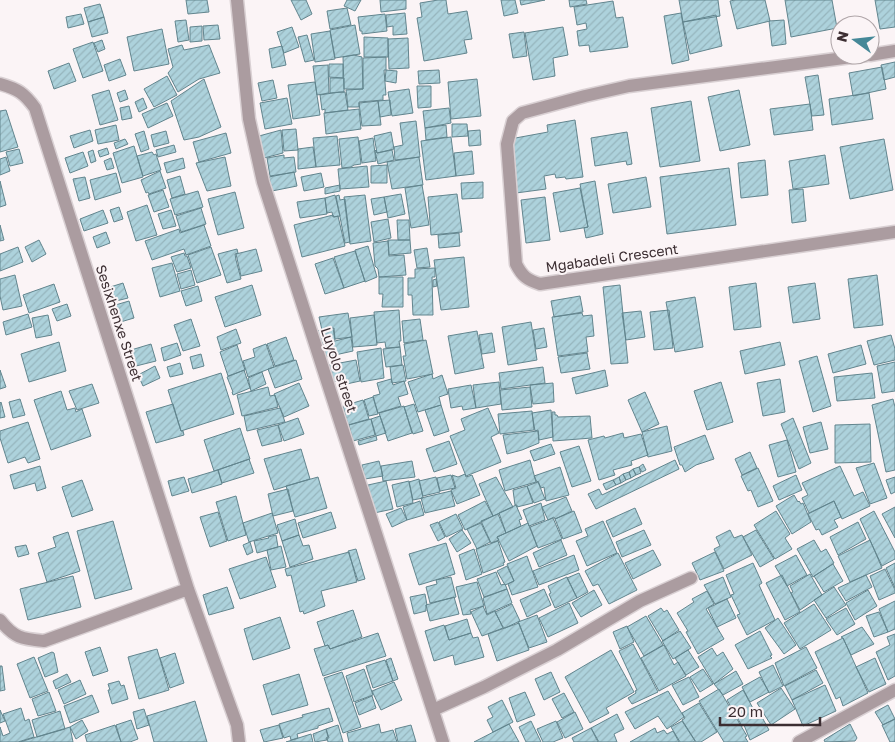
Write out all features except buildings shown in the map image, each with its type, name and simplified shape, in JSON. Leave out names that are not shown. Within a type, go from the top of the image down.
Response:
[{"type":"street","name":"Luyolo street","points":[[237,0],[249,119],[262,182],[442,742]]},
{"type":"street","name":"Mgabadeli Crescent","points":[[880,53],[895,51]]},
{"type":"street","name":"Mgabadeli Crescent","points":[[830,60],[629,86],[522,113],[513,121],[507,144],[516,264],[522,276],[540,284],[895,232]]},
{"type":"street","name":"Sesixhenxe Street","points":[[0,84],[14,88],[26,95],[36,108],[188,589],[237,724],[239,742]]},
{"type":"street","points":[[433,710],[557,650],[640,601],[691,578]]},
{"type":"street","points":[[0,620],[9,632],[22,639],[44,641],[188,589]]},
{"type":"street","points":[[798,742],[895,690]]}]
